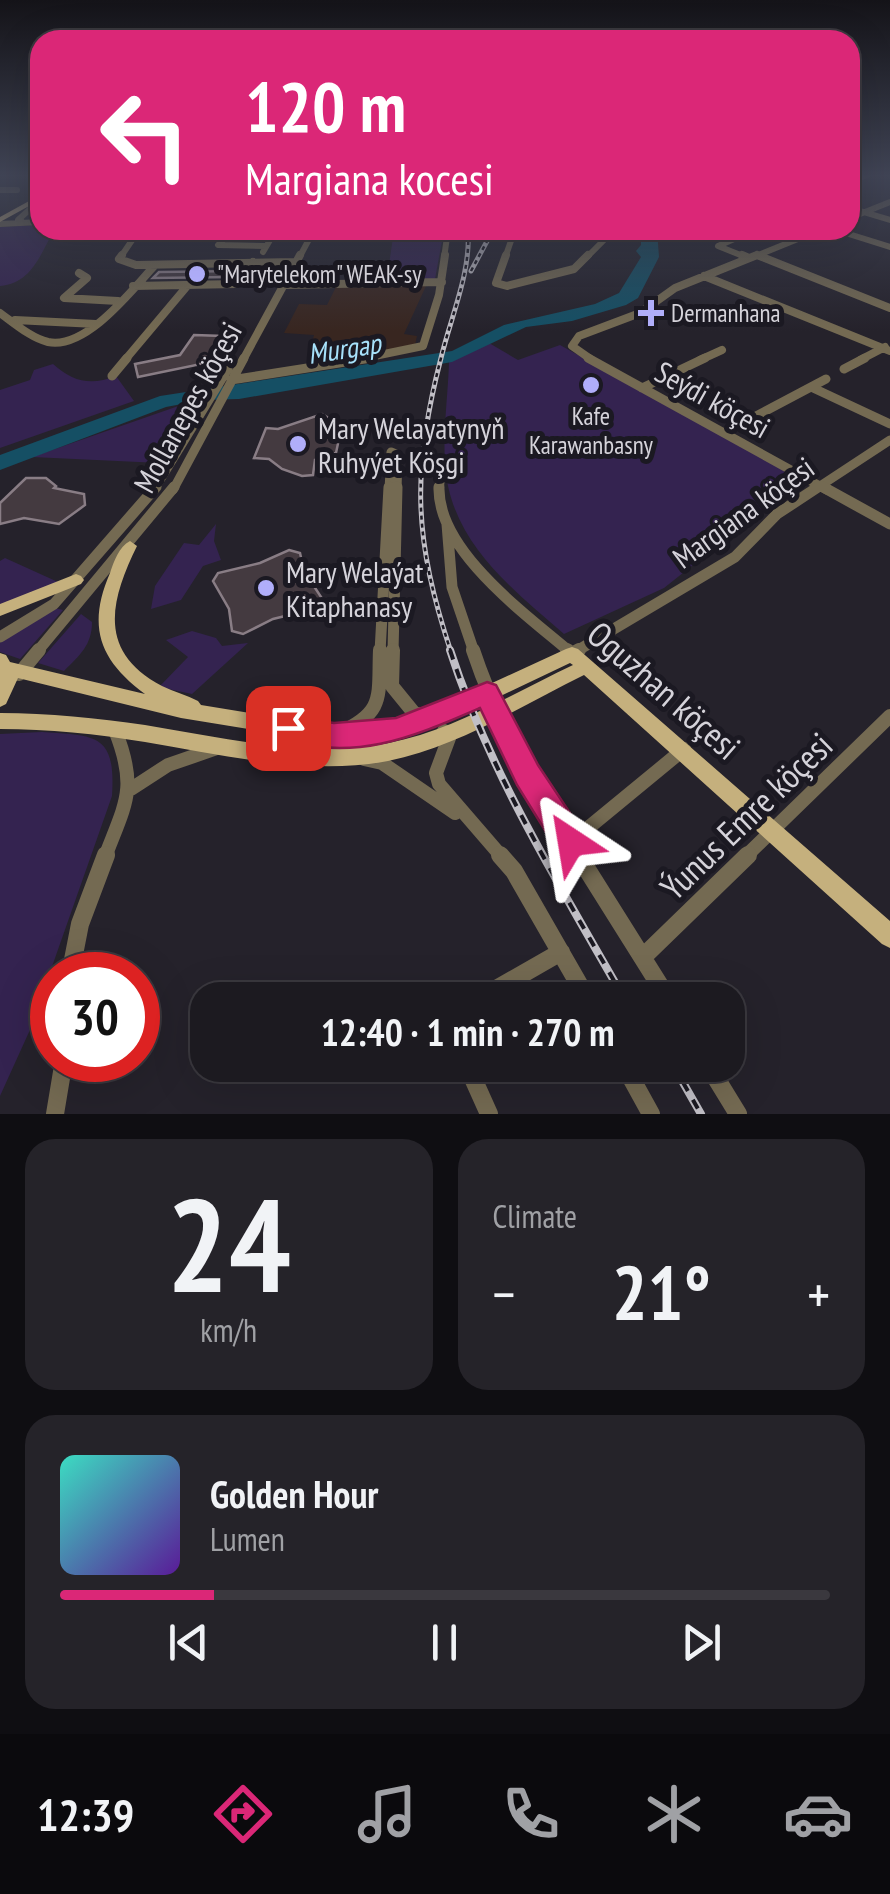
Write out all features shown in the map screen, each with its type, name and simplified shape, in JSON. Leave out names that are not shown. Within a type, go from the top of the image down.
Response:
[{"type":"main road","points":[[130,546],[106,601],[103,626],[113,654],[129,673],[153,690],[208,715]]},
{"type":"main road","points":[[0,610],[76,580]]},
{"type":"main road","points":[[0,722],[44,719],[224,745],[348,756],[398,750],[440,725],[580,660]]},
{"type":"main road","name":"Oguzhan köçesi","points":[[580,660],[890,936]]},
{"type":"main road","points":[[8,677],[334,735],[440,725]]},
{"type":"main road","points":[[258,749],[267,725]]},
{"type":"street","points":[[860,238],[890,247]]},
{"type":"street","points":[[128,240],[112,259],[140,278]]},
{"type":"street","points":[[131,240],[119,259],[130,264],[292,262]]},
{"type":"street","points":[[223,240],[218,245],[266,246]]},
{"type":"street","points":[[236,284],[270,240]]},
{"type":"street","name":"Mollanepes köçesi","points":[[226,382],[304,240]]},
{"type":"street","points":[[226,382],[418,349],[426,342],[442,282],[447,240]]},
{"type":"street","points":[[511,240],[496,283],[507,286],[574,269],[604,240]]},
{"type":"street","points":[[732,240],[718,246],[890,308]]},
{"type":"street","points":[[704,276],[795,240]]},
{"type":"street","name":"Mollanepes köçesi","points":[[8,677],[130,546],[167,500],[211,408],[292,262]]},
{"type":"street","points":[[0,313],[51,343],[78,339],[155,264]]},
{"type":"street","points":[[79,273],[87,278],[64,298],[118,301]]},
{"type":"street","points":[[704,276],[887,348]]},
{"type":"street","name":"Seýdi köçesi","points":[[704,276],[663,294],[640,312],[572,341],[575,352],[890,524]]},
{"type":"street","points":[[282,285],[442,282]]},
{"type":"street","points":[[133,286],[246,284]]},
{"type":"street","points":[[112,376],[188,285]]},
{"type":"street","points":[[10,320],[35,321],[57,329],[96,324]]},
{"type":"street","points":[[844,368],[887,348]]},
{"type":"street","points":[[642,388],[722,350]]},
{"type":"street","points":[[724,433],[826,378]]},
{"type":"street","points":[[811,387],[890,424]]},
{"type":"street","name":"Mollanepes köçesi","points":[[0,638],[54,604],[142,504],[200,429]]},
{"type":"street","name":"Margiana köçesi","points":[[580,660],[735,557],[777,514],[890,440]]},
{"type":"street","points":[[334,735],[366,721],[377,707],[390,570],[398,455],[391,452],[390,570],[392,686],[414,714],[440,725],[448,738],[436,772],[439,784],[514,871],[578,982]]},
{"type":"street","name":"Oguzhan köçesi","points":[[442,467],[438,497],[446,520],[486,578],[580,660]]},
{"type":"street","points":[[446,520],[452,587],[490,701],[528,775],[658,982]]},
{"type":"street","name":"Ýunus Emre köçesi","points":[[643,957],[890,716]]},
{"type":"street","points":[[75,952],[80,924],[131,790],[126,755],[115,730]]},
{"type":"street","points":[[131,790],[168,765],[224,745]]},
{"type":"street","points":[[571,842],[684,749]]},
{"type":"street","points":[[348,756],[382,763],[471,823]]},
{"type":"street","points":[[508,982],[561,952]]},
{"type":"street","points":[[55,1114],[60,1082]]},
{"type":"street","points":[[475,1082],[489,1114]]},
{"type":"street","points":[[633,1082],[651,1114]]},
{"type":"street","points":[[718,1082],[738,1114]]},
{"type":"shaded area","points":[[0,227],[30,227],[30,240],[48,240],[27,274],[0,286]]},
{"type":"shaded area","points":[[393,240],[442,240],[435,279],[387,279]]},
{"type":"shaded area","points":[[426,286],[404,334],[417,336],[415,345],[350,359],[309,355],[314,335],[284,333],[299,304],[327,305],[336,287]]},
{"type":"shaded area","points":[[489,343],[518,360],[560,345],[795,476],[761,511],[664,588],[564,634],[510,586],[478,550],[465,531],[448,486],[445,441],[449,362]]},
{"type":"shaded area","points":[[53,364],[83,381],[116,376],[134,401],[0,448],[0,390],[30,380],[34,370]]},
{"type":"shaded area","points":[[190,402],[200,404],[169,458],[160,463],[32,457]]},
{"type":"shaded area","points":[[216,524],[214,541],[221,560],[203,566],[181,600],[151,609],[155,586],[184,543],[199,545]]},
{"type":"shaded area","points":[[5,558],[58,582],[0,607],[0,561]]},
{"type":"shaded area","points":[[55,608],[63,610],[20,659],[0,652],[0,642]]},
{"type":"shaded area","points":[[81,614],[92,622],[90,637],[80,655],[64,671],[38,663]]},
{"type":"shaded area","points":[[192,631],[216,638],[222,646],[248,643],[192,694],[159,687],[188,657],[166,640]]},
{"type":"shaded area","points":[[42,732],[89,737],[99,742],[110,760],[112,796],[57,952],[30,952],[30,1029],[0,1096],[0,734]]},
{"type":"water","points":[[641,240],[658,240],[659,257],[638,298],[626,305],[572,321],[526,327],[452,362],[239,399],[166,407],[0,470],[0,455],[160,396],[452,351],[504,325],[595,304],[619,293],[641,257],[636,251]]},
{"type":"building","points":[[237,271],[232,277],[153,278],[159,272]]},
{"type":"building","points":[[194,335],[223,336],[211,362],[138,377],[135,364],[180,355]]},
{"type":"building","name":"Mary Welayatynyň Ruhyýet Köşgi","points":[[322,414],[327,417],[322,429],[334,429],[333,433],[340,434],[336,453],[329,454],[328,459],[315,460],[313,475],[302,476],[269,459],[254,458],[266,428],[278,429]]},
{"type":"building","points":[[26,478],[46,478],[54,488],[84,494],[85,505],[59,524],[24,518],[0,524],[0,503]]},
{"type":"building","name":"Mary Welaýat Kitaphanasy","points":[[289,550],[300,553],[304,571],[323,600],[318,608],[273,619],[243,634],[232,631],[229,609],[213,581],[218,573],[260,563]]},
{"type":"railway","points":[[451,652],[424,540],[421,472],[431,399],[463,278],[468,240]]},
{"type":"railway","points":[[471,271],[488,240]]},
{"type":"railway","points":[[450,650],[506,785],[615,982]]},
{"type":"railway","points":[[683,1082],[701,1114]]},
{"type":"place","name":"\"Marytelekom\" WEAK-sy","points":[[197,274]]},
{"type":"place","name":"Dermanhana","points":[[651,313]]},
{"type":"place","name":"Kafe Karawanbasny","points":[[591,385]]},
{"type":"place","name":"Mary Welayatynyň Ruhyýet Köşgi","points":[[298,444]]},
{"type":"place","name":"Mary Welaýat Kitaphanasy","points":[[266,588]]},
{"type":"route","points":[[288,728],[334,735],[372,735],[435,718],[487,693],[528,775],[571,842]]},
{"type":"water label","name":"Murgap","points":[[344,348]]}]
